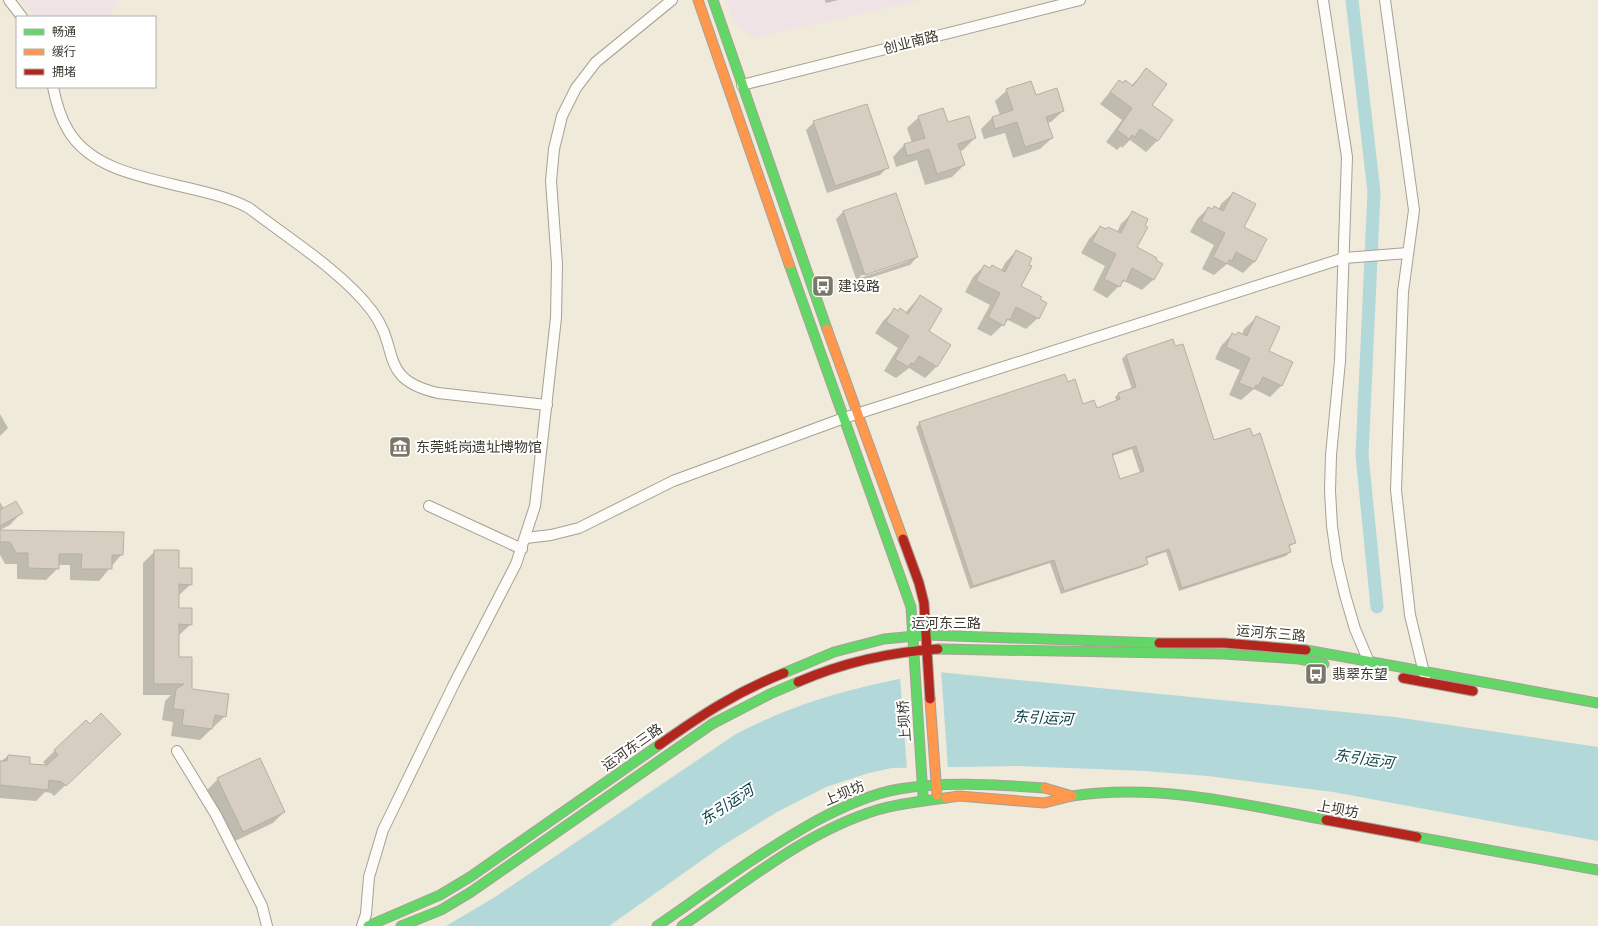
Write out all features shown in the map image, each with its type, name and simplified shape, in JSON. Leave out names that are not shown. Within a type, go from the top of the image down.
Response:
[{"type":"street","points":[[9,0],[21,16]]},
{"type":"street","points":[[362,926],[366,914],[369,877],[383,830],[454,684],[507,584],[526,538],[538,486],[556,318],[557,264],[552,165],[554,149],[562,116],[576,88],[596,62],[672,0]]},
{"type":"street","points":[[698,0],[844,418],[905,587],[911,607],[913,650]]},
{"type":"street","points":[[713,0],[858,414],[919,583],[924,603],[927,649]]},
{"type":"street","name":"创业南路","points":[[742,85],[1080,0]]},
{"type":"street","points":[[1323,0],[1347,157],[1340,361],[1331,455],[1330,491],[1332,526],[1337,561],[1345,595],[1355,629],[1369,662]]},
{"type":"street","points":[[1385,0],[1414,210],[1403,292],[1396,490],[1410,615],[1426,682]]},
{"type":"street","points":[[53,88],[60,115],[68,131],[80,146],[96,160],[123,172],[220,195],[239,202],[346,282],[377,318],[392,361],[409,382],[424,390],[438,393],[547,405]]},
{"type":"street","points":[[526,538],[551,535],[579,528],[642,495],[673,481],[844,418],[1344,258],[1408,253]]},
{"type":"street","points":[[429,506],[522,549]]},
{"type":"street","name":"运河东三路","points":[[371,925],[440,895],[470,877],[710,709],[740,692],[802,664],[834,652],[884,639],[926,635],[1164,643],[1224,643],[1298,648],[1598,703]]},
{"type":"street","name":"运河东三路","points":[[401,926],[441,910],[472,892],[712,724],[742,707],[803,679],[836,667],[886,654],[927,649],[1224,654],[1299,659],[1336,666]]},
{"type":"street","name":"上坝桥","points":[[927,649],[936,785]]},
{"type":"street","name":"上坝桥","points":[[913,650],[923,786]]},
{"type":"street","points":[[1396,677],[1486,693]]},
{"type":"street","points":[[177,751],[216,815],[262,906],[267,926]]},
{"type":"street","name":"上坝坊","points":[[657,926],[775,844],[806,825],[839,809],[873,796],[898,789],[957,783],[1045,788],[1072,796]]},
{"type":"street","points":[[936,785],[937,799]]},
{"type":"street","points":[[923,786],[924,801]]},
{"type":"street","name":"上坝坊","points":[[682,926],[779,859],[810,840],[842,824],[877,810],[959,796],[1044,803],[1072,796],[1120,790],[1158,792],[1201,797],[1598,870]]},
{"type":"street","points":[[366,914],[371,925]]},
{"type":"shaded area","points":[[21,0],[118,0],[110,16],[34,16]]},
{"type":"shaded area","points":[[726,0],[922,0],[753,38],[734,23]]},
{"type":"water","name":"东引运河","points":[[938,672],[1395,717],[1598,747],[1598,841],[1333,792],[1208,776],[1145,771],[1018,766],[892,768],[869,773],[826,787],[777,812],[722,846],[609,926],[446,926],[495,897],[736,734],[785,712],[834,695],[885,682]]},
{"type":"pier","points":[[941,670],[948,768],[907,770],[900,676]]},
{"type":"building","points":[[1146,68],[1167,84],[1152,105],[1173,120],[1158,141],[1140,129],[1135,137],[1132,135],[1129,139],[1117,130],[1132,108],[1110,92],[1119,80],[1123,83],[1125,80],[1133,86]]},
{"type":"building","points":[[1031,81],[1036,95],[1057,88],[1064,111],[1046,117],[1053,138],[1025,147],[1017,122],[995,129],[992,117],[1013,110],[1006,89]]},
{"type":"building","points":[[867,104],[889,168],[835,186],[813,121]]},
{"type":"building","points":[[943,108],[948,122],[969,116],[976,138],[958,144],[965,165],[937,174],[929,149],[907,156],[904,144],[925,138],[918,116]]},
{"type":"building","points":[[1233,192],[1256,204],[1244,227],[1267,239],[1255,262],[1236,252],[1232,261],[1229,260],[1227,264],[1213,257],[1225,233],[1201,221],[1208,207],[1212,209],[1214,206],[1223,211]]},
{"type":"building","points":[[896,193],[918,257],[865,275],[843,211]]},
{"type":"building","points":[[1132,211],[1148,219],[1145,226],[1148,227],[1137,247],[1157,258],[1156,260],[1163,264],[1154,280],[1132,268],[1126,282],[1123,280],[1120,287],[1104,279],[1116,254],[1092,242],[1100,226],[1106,229],[1108,227],[1121,233]]},
{"type":"building","points":[[1016,250],[1032,258],[1029,265],[1032,266],[1021,286],[1042,297],[1040,299],[1047,303],[1039,319],[1016,307],[1010,320],[1007,319],[1004,326],[988,317],[1000,293],[976,281],[984,265],[990,268],[992,265],[1005,272]]},
{"type":"building","points":[[920,295],[942,309],[929,331],[951,345],[937,367],[919,356],[914,364],[911,363],[908,367],[895,359],[909,336],[886,322],[894,308],[898,311],[900,308],[908,314]]},
{"type":"building","points":[[1256,316],[1280,327],[1269,351],[1293,362],[1282,386],[1263,377],[1258,386],[1256,385],[1254,389],[1239,383],[1250,358],[1226,347],[1232,333],[1236,335],[1238,332],[1247,336]]},
{"type":"building","points":[[1173,339],[1175,346],[1183,344],[1214,440],[1250,428],[1253,436],[1260,433],[1296,543],[1289,545],[1291,552],[1182,588],[1169,549],[1146,557],[1148,564],[1064,591],[1054,560],[973,586],[919,422],[1065,374],[1068,382],[1075,379],[1083,404],[1094,400],[1097,408],[1120,399],[1118,393],[1136,387],[1126,355]],"holes":[[[1136,446],[1144,471],[1120,479],[1112,454]]]},
{"type":"building","points":[[16,501],[23,513],[0,526],[0,510]]},
{"type":"building","points":[[0,530],[124,532],[123,555],[112,555],[112,569],[81,569],[82,554],[59,554],[59,569],[28,568],[28,553],[16,553],[10,542],[0,542]]},
{"type":"building","points":[[154,550],[179,550],[179,568],[192,568],[192,585],[179,584],[179,608],[192,608],[192,625],[179,624],[179,657],[192,657],[192,689],[229,694],[226,717],[215,715],[212,729],[182,725],[184,710],[173,709],[176,689],[184,684],[154,684]]},
{"type":"building","points":[[101,713],[121,734],[66,786],[62,782],[49,780],[48,790],[0,785],[0,761],[7,761],[8,755],[30,757],[30,764],[47,765],[58,755],[54,750],[86,720],[90,724]]},
{"type":"building","points":[[260,758],[285,812],[243,832],[217,778]]},
{"type":"waterway","points":[[1352,0],[1374,192],[1362,455],[1377,607]]},
{"type":"traffic: fast","points":[[713,0],[827,329]]},
{"type":"traffic: fast","points":[[789,264],[911,607],[923,796]]},
{"type":"traffic: fast","points":[[784,673],[834,652],[884,639],[926,635],[1159,643]]},
{"type":"traffic: fast","points":[[938,649],[1224,654],[1299,659],[1324,664]]},
{"type":"traffic: fast","points":[[1306,650],[1598,703]]},
{"type":"traffic: fast","points":[[401,926],[441,910],[471,892],[712,724],[770,694],[798,682]]},
{"type":"traffic: fast","points":[[368,926],[440,895],[470,877],[659,745]]},
{"type":"traffic: fast","points":[[657,926],[774,846],[814,822],[855,802],[877,794],[899,789],[954,784],[1045,788]]},
{"type":"traffic: fast","points":[[1072,796],[1136,792],[1200,797],[1326,820]]},
{"type":"traffic: fast","points":[[682,926],[775,860],[825,832],[850,820],[877,810],[912,802],[946,798]]},
{"type":"traffic: fast","points":[[1417,837],[1598,870]]},
{"type":"traffic: slow","points":[[698,0],[789,264]]},
{"type":"traffic: slow","points":[[827,329],[903,539]]},
{"type":"traffic: slow","points":[[930,699],[937,795]]},
{"type":"traffic: slow","points":[[946,798],[959,796],[1044,803],[1072,796],[1045,788]]},
{"type":"traffic: jam","points":[[903,539],[919,583],[924,603],[930,699]]},
{"type":"traffic: jam","points":[[1159,643],[1224,643],[1306,650]]},
{"type":"traffic: jam","points":[[798,682],[849,664],[884,656],[920,650],[938,649]]},
{"type":"traffic: jam","points":[[659,745],[734,696],[784,673]]},
{"type":"traffic: jam","points":[[1403,678],[1473,691]]},
{"type":"traffic: jam","points":[[1326,820],[1417,837]]},
{"type":"place","name":"建设路","points":[[823,286]]},
{"type":"place","name":"东莞蚝岗遗址博物馆","points":[[400,447]]},
{"type":"place","name":"翡翠东望","points":[[1316,674]]}]
